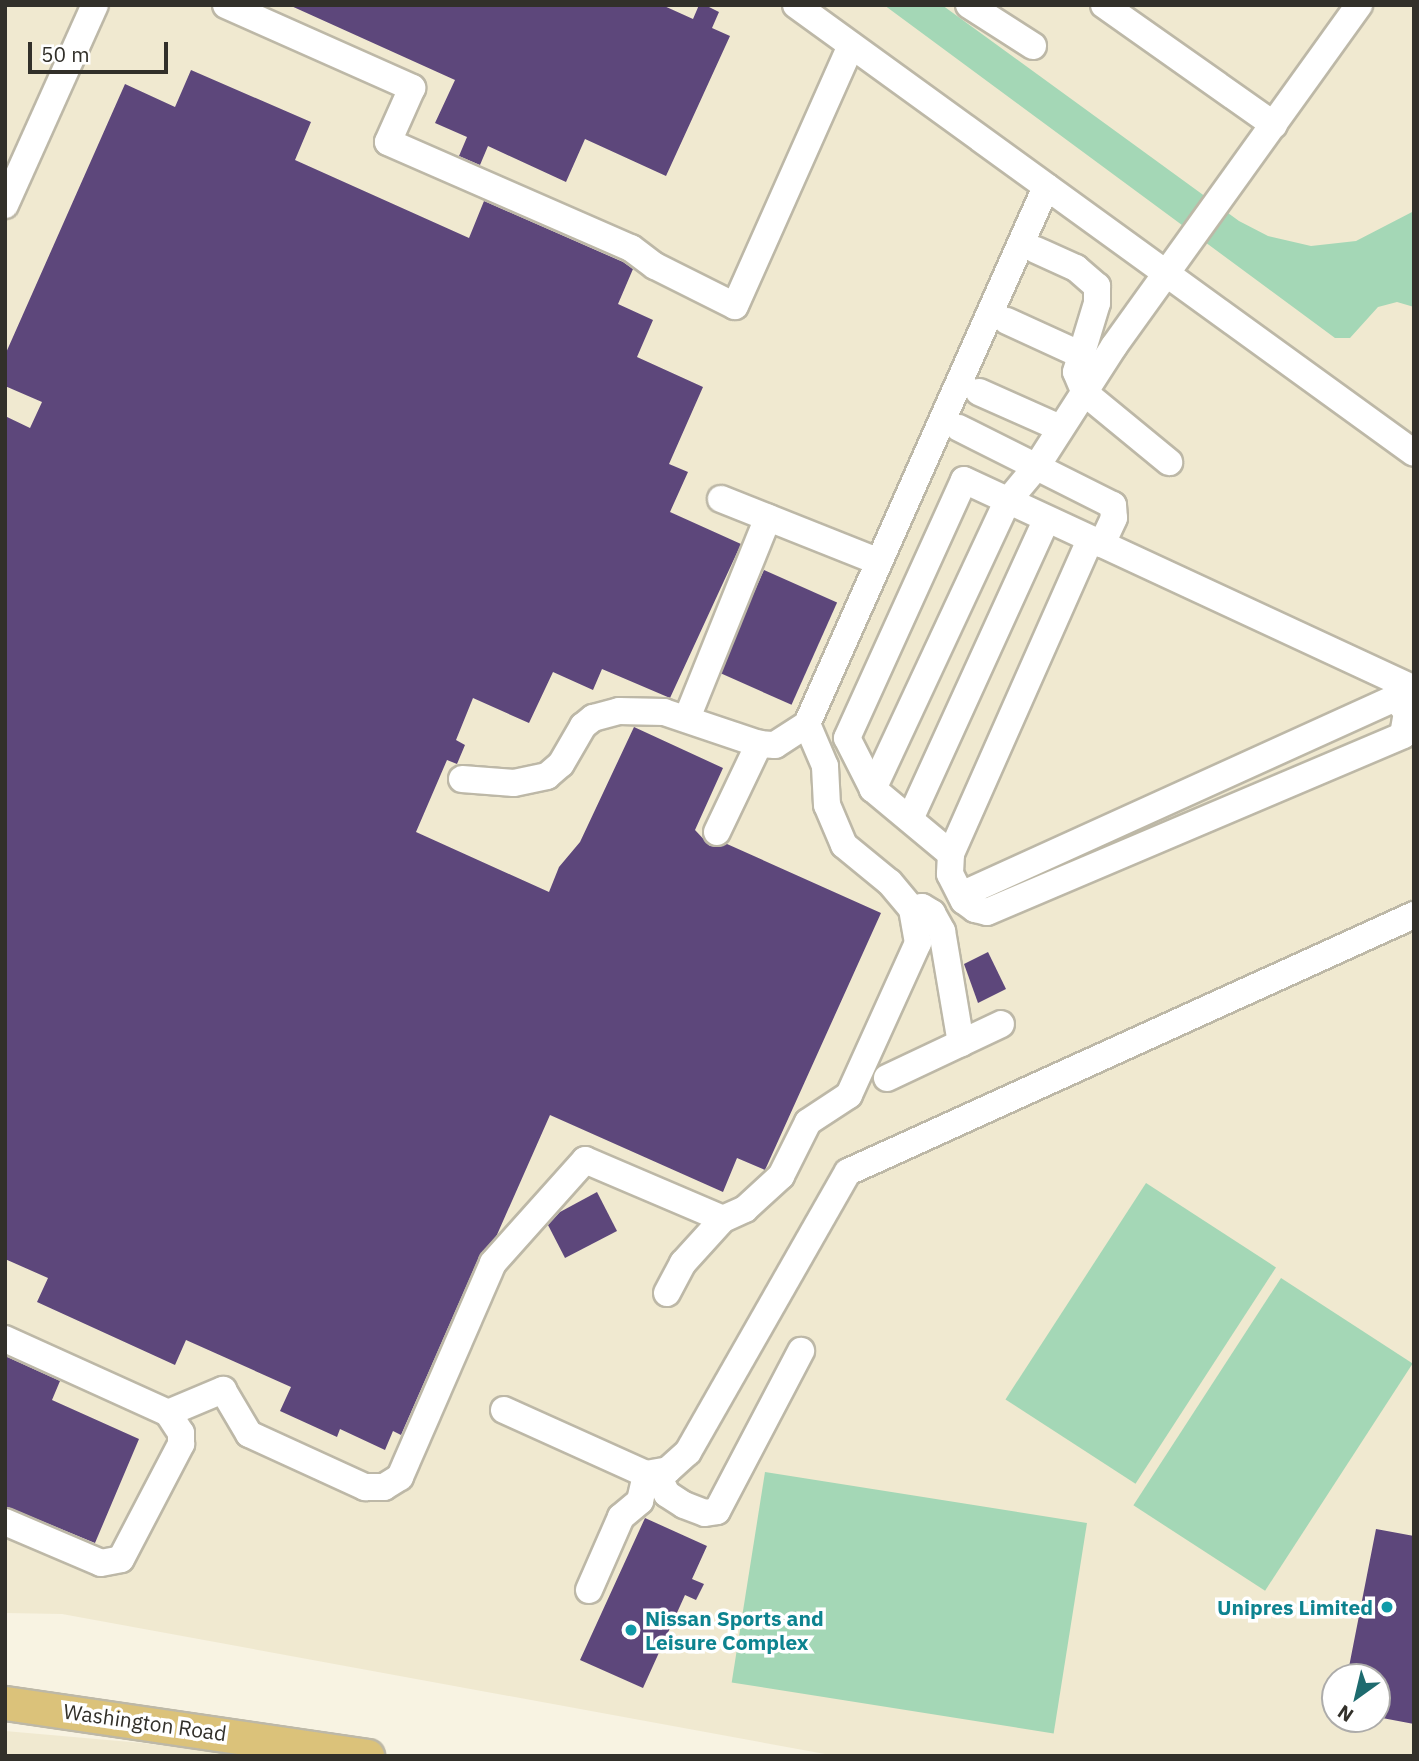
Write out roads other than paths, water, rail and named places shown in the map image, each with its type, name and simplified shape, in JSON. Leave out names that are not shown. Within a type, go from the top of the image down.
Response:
[{"type":"main road","name":"Washington Road","points":[[5,1703],[331,1753],[367,1756]]},
{"type":"lane","points":[[5,205],[12,174],[95,5]]},
{"type":"lane","points":[[226,5],[412,88],[388,142],[631,248],[655,266],[736,306],[851,46]]},
{"type":"lane","points":[[796,5],[1414,453]]},
{"type":"lane","points":[[969,5],[1033,46]]},
{"type":"lane","points":[[1104,5],[1274,125]]},
{"type":"lane","points":[[873,789],[1007,502],[1037,466],[1060,428],[1166,274],[1359,5]]},
{"type":"lane","points":[[461,779],[514,783],[547,776],[561,764],[583,726],[593,718],[619,710],[664,712],[758,744],[775,745],[807,724],[1046,187]]},
{"type":"lane","points":[[1036,250],[1076,268],[1097,286],[1097,303],[1079,354],[1076,372],[1086,393],[1169,461]]},
{"type":"lane","points":[[1007,321],[1079,354]]},
{"type":"lane","points":[[979,393],[1060,428]]},
{"type":"lane","points":[[959,428],[1113,505],[1114,518],[1096,542],[951,855],[950,874],[961,895],[975,909],[987,912],[1403,735],[1408,691]]},
{"type":"lane","points":[[951,855],[873,789],[856,765],[847,738],[964,480],[1408,691]]},
{"type":"lane","points":[[721,499],[879,562]]},
{"type":"lane","points":[[687,718],[768,518]]},
{"type":"lane","points":[[910,819],[1046,520]]},
{"type":"lane","points":[[961,895],[1408,691]]},
{"type":"lane","points":[[667,1293],[683,1262],[723,1219],[745,1209],[781,1176],[808,1122],[849,1095],[918,943],[912,909],[888,882],[844,845],[827,805],[825,766],[807,724]]},
{"type":"lane","points":[[718,832],[758,744]]},
{"type":"lane","points":[[912,909],[922,907],[932,913],[942,931],[961,1043]]},
{"type":"lane","points":[[590,1590],[621,1517],[640,1501],[651,1474],[682,1460],[688,1452],[848,1172],[1414,915]]},
{"type":"lane","points":[[887,1078],[1001,1024]]},
{"type":"lane","points":[[168,1413],[223,1390],[249,1434],[365,1487],[384,1487],[400,1477],[494,1263],[585,1160],[723,1219]]},
{"type":"lane","points":[[5,1339],[168,1413],[181,1433],[181,1444],[121,1559],[101,1563],[5,1522]]},
{"type":"lane","points":[[504,1410],[587,1451],[651,1474],[667,1494],[684,1506],[705,1513],[717,1511],[801,1351]]},
{"type":"place","name":"Unipres Limited","points":[[1387,1607]]},
{"type":"place","name":"Nissan Sports and Leisure Complex","points":[[631,1630]]}]
